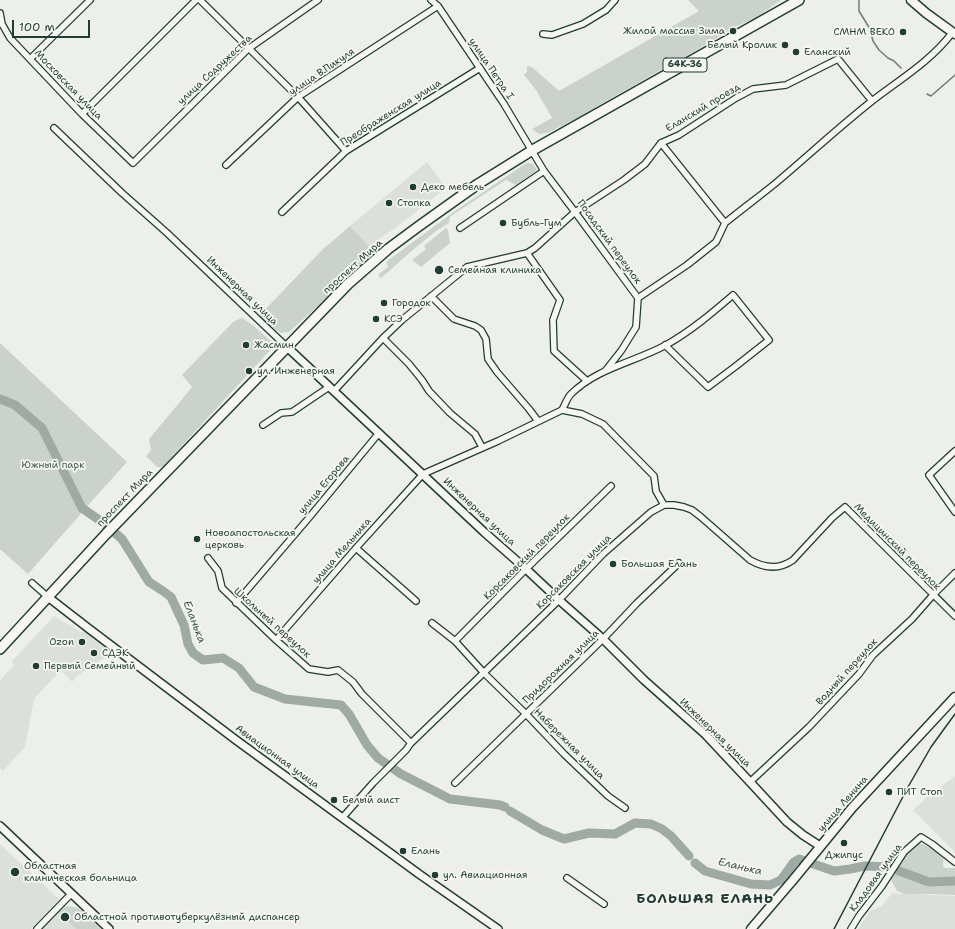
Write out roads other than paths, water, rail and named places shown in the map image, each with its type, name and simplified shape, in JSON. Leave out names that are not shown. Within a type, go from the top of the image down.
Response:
[{"type":"main road","name":"проспект Мира","points":[[0,649],[106,534],[348,284],[388,249],[478,184],[531,151],[799,0]]},
{"type":"main road","points":[[911,0],[926,14],[954,34]]},
{"type":"main road","name":"улица Ленина","points":[[751,929],[852,808],[955,697]]},
{"type":"street","points":[[30,59],[90,0]]},
{"type":"street","points":[[82,114],[196,0]]},
{"type":"street","points":[[200,0],[298,98],[346,151]]},
{"type":"street","name":"улица Содружества","points":[[133,163],[248,49],[318,0]]},
{"type":"street","name":"улица Петра I","points":[[431,0],[438,6],[504,104],[531,151]]},
{"type":"street","points":[[543,34],[552,35],[583,24],[606,10],[615,0]]},
{"type":"street","name":"улица В.Пикуля","points":[[226,165],[298,98],[438,6]]},
{"type":"street","name":"Московская улица","points":[[0,14],[2,24],[10,38],[82,114],[133,163]]},
{"type":"street","points":[[638,298],[687,265],[716,242],[724,223],[777,182],[872,101],[944,44],[954,34]]},
{"type":"street","name":"Еланский проезд","points":[[661,143],[678,135],[752,89],[786,85],[838,59],[872,101]]},
{"type":"street","name":"Преображенская улица","points":[[282,212],[346,151],[480,68]]},
{"type":"street","name":"Инженерная улица","points":[[54,128],[484,532],[603,639],[644,680],[706,735],[787,822],[820,846]]},
{"type":"street","points":[[263,425],[281,413],[292,412],[332,389],[402,320],[467,267],[527,253],[535,248],[575,212],[624,180],[645,164],[661,143],[724,223]]},
{"type":"street","name":"Посадский переулок","points":[[531,151],[544,171],[638,298],[636,327],[621,351],[606,370]]},
{"type":"street","points":[[460,228],[544,171]]},
{"type":"street","points":[[527,253],[560,300],[553,320],[554,351],[586,381]]},
{"type":"street","points":[[431,296],[454,318],[475,326],[481,330],[486,339],[488,359],[538,421]]},
{"type":"street","name":"Посадский переулок","points":[[562,410],[570,395],[586,381],[606,370],[665,345],[695,327],[733,296],[769,340],[708,387],[665,345]]},
{"type":"street","points":[[383,338],[413,369],[430,392],[475,434],[482,447]]},
{"type":"street","points":[[423,474],[562,410],[582,414],[603,424],[654,476],[656,491],[664,505]]},
{"type":"street","name":"улица Егорова","points":[[236,603],[308,520],[379,433]]},
{"type":"street","points":[[955,451],[929,475],[955,512]]},
{"type":"street","name":"улица Мельника","points":[[276,640],[423,474]]},
{"type":"street","name":"Корсаковский переулок","points":[[455,641],[611,486]]},
{"type":"street","name":"Медицинский переулок","points":[[664,505],[674,505],[692,510],[750,560],[765,566],[773,567],[788,564],[793,560],[844,507],[955,616]]},
{"type":"street","name":"Корсаковская улица","points":[[342,817],[411,743],[484,673],[603,554],[651,512],[664,505]]},
{"type":"street","points":[[356,548],[416,601]]},
{"type":"street","name":"Школьный переулок","points":[[208,558],[218,570],[222,588],[276,640],[309,669],[328,672],[338,670],[353,682],[362,694],[411,743]]},
{"type":"street","name":"Придорожная улица","points":[[455,783],[679,563]]},
{"type":"street","name":"Водный переулок","points":[[750,782],[809,727],[859,674],[873,655],[912,619],[955,573]]},
{"type":"street","points":[[32,583],[48,597]]},
{"type":"street","name":"Авиационная улица","points":[[48,597],[236,740],[419,874],[498,929]]},
{"type":"street","name":"Набережная улица","points":[[432,623],[455,641],[484,673],[564,754],[608,796],[625,808]]},
{"type":"street","points":[[0,826],[110,929]]},
{"type":"street","name":"Кладовая улица","points":[[851,929],[904,852],[921,837],[955,862]]},
{"type":"street","points":[[567,878],[604,904]]},
{"type":"street","points":[[37,929],[71,894]]},
{"type":"waterway","points":[[859,0],[859,11],[870,29],[873,41],[879,50],[901,68]]},
{"type":"waterway","points":[[927,94],[931,96],[955,75]]},
{"type":"waterway","name":"Еланька","points":[[0,399],[15,405],[42,428],[82,508],[122,539],[149,582],[171,597],[184,625],[188,644],[193,653],[203,660],[223,658],[239,668],[254,687],[285,699],[341,705],[349,714],[367,745],[378,758],[401,774],[450,799],[500,805],[505,807]]},
{"type":"waterway","name":"Еланька","points":[[510,811],[542,830],[564,839],[589,833],[615,834],[635,823],[651,824],[662,829],[671,836],[689,856]]},
{"type":"waterway","name":"Еланька","points":[[695,863],[705,871],[751,884],[770,885],[781,880],[794,862],[799,859],[834,871],[865,866],[889,867]]},
{"type":"waterway","name":"Еланька","points":[[899,871],[929,882],[955,881]]},
{"type":"railway","points":[[834,929],[908,787],[931,747],[955,714]]},
{"type":"place","name":"Жилой массив Зима","points":[[733,31]]},
{"type":"place","name":"СМНМ ВЕКО","points":[[903,32]]},
{"type":"place","name":"Белый Кролик","points":[[785,45]]},
{"type":"place","name":"Еланский","points":[[796,52]]},
{"type":"place","name":"Деко мебель","points":[[413,187]]},
{"type":"place","name":"Стопка","points":[[389,203]]},
{"type":"place","name":"Бубль-Гум","points":[[503,223]]},
{"type":"place","name":"Семейная клиника","points":[[439,270]]},
{"type":"place","name":"Городок","points":[[384,303]]},
{"type":"place","name":"КСЭ","points":[[376,319]]},
{"type":"place","name":"Жасмин","points":[[246,345]]},
{"type":"place","name":"ул. Инженерная","points":[[249,371]]},
{"type":"place","name":"Новоапостольская церковь","points":[[197,539]]},
{"type":"place","name":"Большая Елань","points":[[613,564]]},
{"type":"place","name":"Ozon","points":[[82,642]]},
{"type":"place","name":"СДЭК","points":[[94,653]]},
{"type":"place","name":"Первый Семейный","points":[[36,666]]},
{"type":"place","name":"ПИТ Стоп","points":[[889,792]]},
{"type":"place","name":"Белый аист","points":[[334,800]]},
{"type":"place","name":"Джипус","points":[[844,843]]},
{"type":"place","name":"Елань","points":[[403,851]]},
{"type":"place","name":"Областная клиническая больница","points":[[15,872]]},
{"type":"place","name":"ул. Авиационная","points":[[435,875]]},
{"type":"place","name":"Областной противотуберкулёзный диспансер","points":[[65,917]]},
{"type":"district","name":"БОЛЬШАЯ ЕЛАНЬ","points":[[705,899]]},
{"type":"park label","name":"Южный парк","points":[[53,465]]}]
